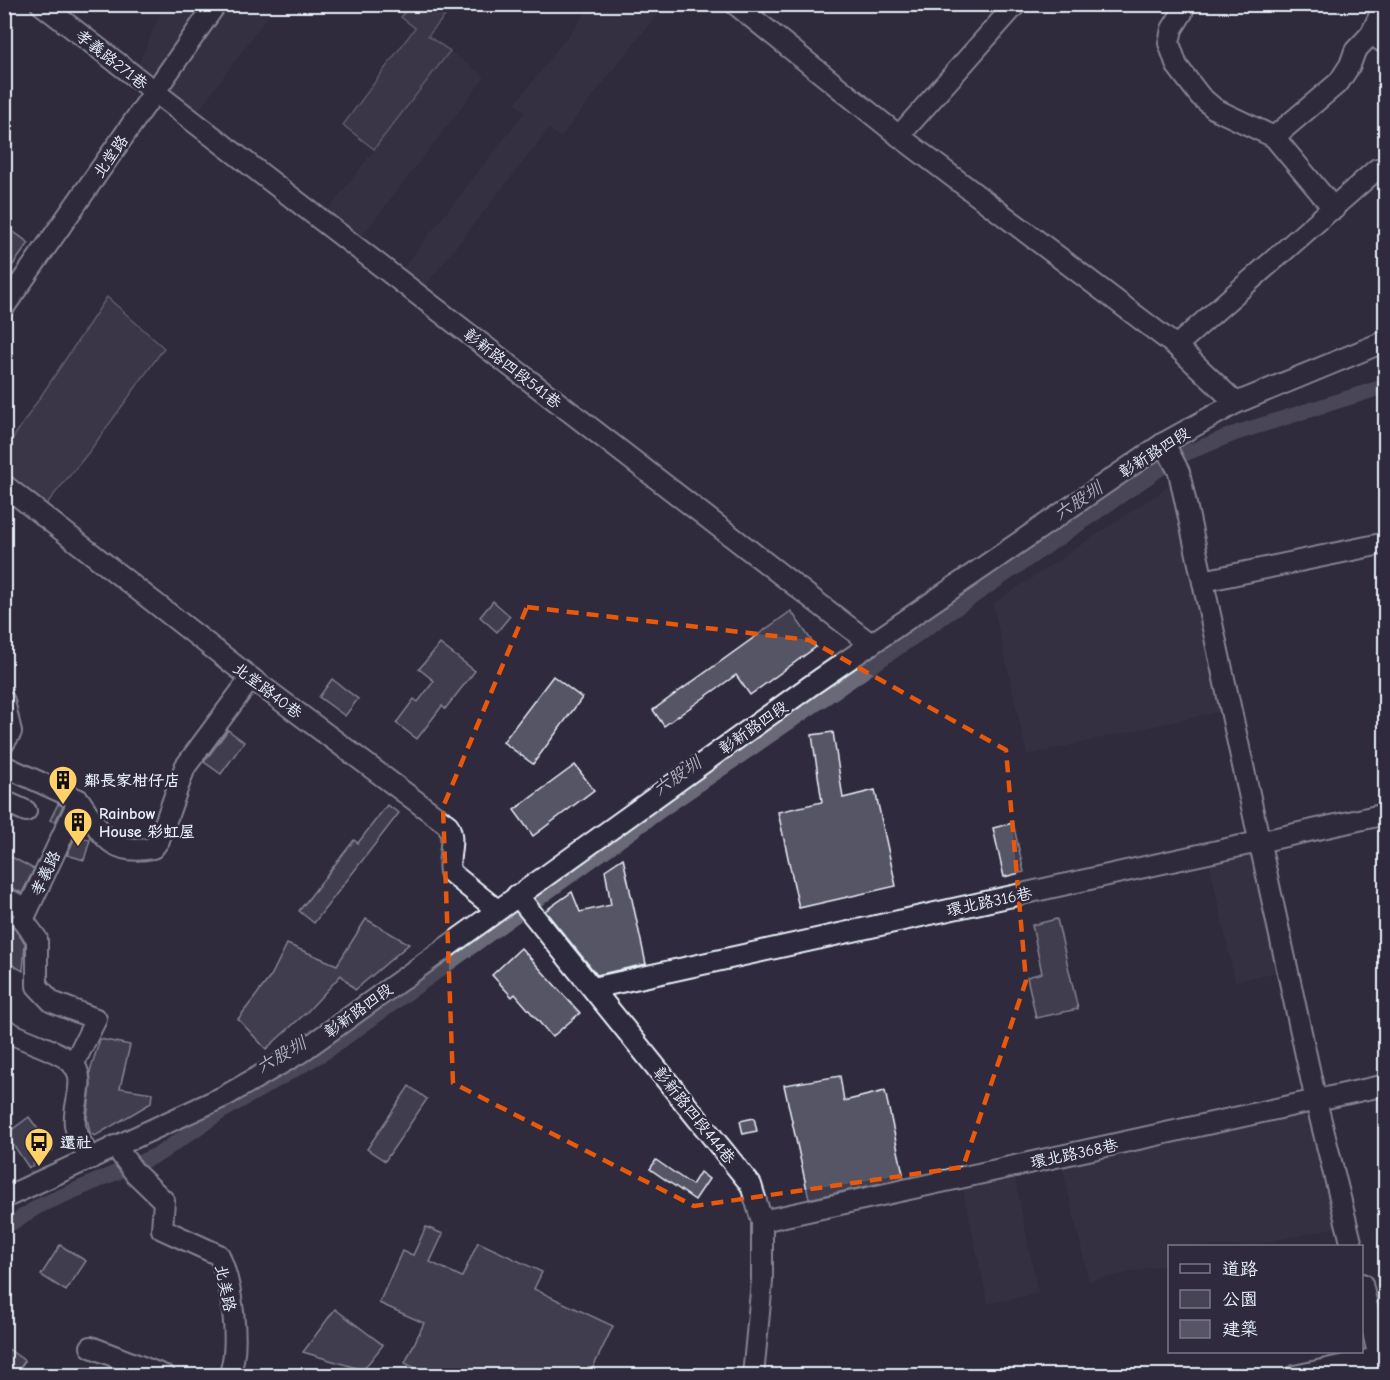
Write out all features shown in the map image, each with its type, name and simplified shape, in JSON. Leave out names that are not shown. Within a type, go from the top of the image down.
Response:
[{"type":"street","name":"孝義路271巷","points":[[41,4],[155,92]]},
{"type":"street","name":"北堂路","points":[[4,307],[216,4]]},
{"type":"street","points":[[735,4],[805,58],[899,136],[1176,346],[1236,404]]},
{"type":"street","points":[[899,136],[1016,4]]},
{"type":"street","points":[[1184,4],[1182,13],[1172,29],[1169,43],[1177,66],[1200,96],[1215,109],[1274,137],[1334,209]]},
{"type":"street","points":[[1274,137],[1339,82],[1355,51],[1378,39],[1385,4]]},
{"type":"street","name":"彰新路四段541巷","points":[[155,92],[870,644]]},
{"type":"street","points":[[1176,346],[1377,169]]},
{"type":"street","name":"彰新路四段","points":[[4,1198],[225,1096],[301,1052],[870,644],[1172,458],[1236,404],[1386,341]]},
{"type":"street","points":[[1172,458],[1203,580],[1316,1101],[1352,1245]]},
{"type":"street","name":"北堂路40巷","points":[[5,487],[251,678],[447,825],[453,836],[448,862],[450,872],[497,910]]},
{"type":"street","points":[[1203,580],[1386,543]]},
{"type":"street","points":[[4,765],[79,800],[113,846],[135,852],[153,848],[159,840],[185,767],[251,678]]},
{"type":"street","points":[[4,701],[11,732],[4,743]]},
{"type":"street","name":"孝義路","points":[[74,1065],[96,1019],[52,1002],[37,986],[38,939],[22,920],[79,800]]},
{"type":"street","points":[[4,801],[26,811]]},
{"type":"street","name":"環北路316巷","points":[[592,988],[1386,814]]},
{"type":"street","name":"彰新路四段444巷","points":[[517,896],[751,1185],[762,1221],[762,1281],[753,1376]]},
{"type":"street","points":[[4,897],[27,910]]},
{"type":"street","points":[[4,1029],[74,1065],[78,1072],[80,1091],[75,1125],[90,1159]]},
{"type":"street","name":"環北路368巷","points":[[762,1221],[1386,1085]]},
{"type":"street","name":"北美路","points":[[116,1147],[135,1173],[164,1201],[162,1229],[219,1255],[225,1268],[233,1320],[234,1362],[230,1376]]},
{"type":"street","points":[[1295,1376],[1383,1363],[1363,1288]]},
{"type":"street","points":[[91,1347],[165,1376]]},
{"type":"highlighted area","points":[[527,607],[809,640],[1006,750],[1026,981],[963,1167],[694,1206],[453,1083],[443,807]]},
{"type":"shaded area","points":[[164,5],[183,5],[197,12],[157,76],[138,65]]},
{"type":"shaded area","points":[[229,5],[276,5],[193,118],[167,95]]},
{"type":"shaded area","points":[[592,5],[664,5],[560,138],[549,129],[421,291],[399,273],[525,112],[515,104]]},
{"type":"shaded area","points":[[450,51],[485,77],[358,241],[325,214]]},
{"type":"shaded area","points":[[1172,484],[1226,710],[1027,755],[993,604]]},
{"type":"shaded area","points":[[1253,846],[1283,971],[1235,981],[1208,856]]},
{"type":"shaded area","points":[[1385,1095],[1385,1160],[1371,1098]]},
{"type":"shaded area","points":[[1307,1109],[1338,1227],[1255,1245],[1168,1245],[1168,1264],[1089,1281],[1062,1165]]},
{"type":"shaded area","points":[[1014,1173],[1038,1293],[988,1304],[961,1181]]},
{"type":"green space","points":[[411,4],[454,5],[428,36],[450,51],[374,149],[343,125],[415,28],[401,17]]},
{"type":"green space","points":[[107,297],[164,348],[89,452],[44,507],[5,475],[5,450]]},
{"type":"building","points":[[4,225],[29,243],[4,277]]},
{"type":"building","points":[[493,601],[510,616],[497,632],[480,617]]},
{"type":"building","points":[[791,611],[816,647],[750,695],[736,675],[664,726],[653,710]]},
{"type":"building","points":[[440,644],[475,671],[445,709],[442,706],[417,739],[396,723],[414,699],[418,702],[434,681],[419,669]]},
{"type":"building","points":[[553,676],[582,698],[533,764],[503,742]]},
{"type":"building","points":[[332,679],[358,699],[345,716],[319,697]]},
{"type":"building","points":[[228,730],[244,742],[221,774],[204,762]]},
{"type":"building","points":[[833,732],[843,798],[875,790],[896,886],[799,908],[778,812],[822,802],[812,735]]},
{"type":"building","points":[[575,765],[594,790],[533,836],[514,810]]},
{"type":"building","points":[[58,804],[63,806],[55,822],[50,820]]},
{"type":"building","points":[[387,805],[399,813],[314,923],[299,911],[354,840],[358,843]]},
{"type":"building","points":[[1013,823],[1024,872],[1004,877],[993,828]]},
{"type":"building","name":"Rainbow House 彩虹屋","points":[[76,835],[90,840],[84,860],[67,855]]},
{"type":"building","points":[[4,853],[34,869],[22,893],[4,885]]},
{"type":"building","points":[[623,858],[646,964],[597,975],[545,911],[572,892],[580,912],[611,905],[605,870]]},
{"type":"building","points":[[4,911],[12,915],[13,927],[25,943],[23,971],[4,960]]},
{"type":"building","points":[[366,919],[409,944],[355,990],[341,975],[307,1012],[266,1049],[238,1019],[271,976],[287,944],[337,965]]},
{"type":"building","points":[[1057,919],[1078,1009],[1036,1018],[1027,977],[1042,973],[1032,925]]},
{"type":"building","points":[[521,948],[580,1013],[552,1037],[515,994],[512,997],[492,975]]},
{"type":"building","points":[[100,1039],[130,1045],[120,1088],[152,1093],[151,1103],[95,1136],[90,1133],[87,1118],[91,1085],[90,1071]]},
{"type":"building","points":[[840,1076],[844,1101],[885,1091],[904,1178],[809,1199],[784,1085]]},
{"type":"building","points":[[409,1086],[427,1099],[385,1161],[367,1149]]},
{"type":"building","points":[[29,1117],[53,1150],[29,1168],[6,1134]]},
{"type":"building","points":[[754,1118],[757,1131],[743,1134],[740,1121]]},
{"type":"building","points":[[656,1160],[692,1185],[700,1172],[709,1179],[695,1200],[650,1169]]},
{"type":"building","points":[[426,1227],[443,1234],[430,1262],[462,1277],[478,1242],[542,1272],[534,1289],[613,1326],[589,1376],[431,1376],[405,1363],[424,1323],[379,1303],[402,1251],[413,1255]]},
{"type":"building","points":[[60,1245],[86,1261],[66,1291],[41,1275]]},
{"type":"building","points":[[335,1309],[383,1345],[363,1370],[303,1352]]},
{"type":"building","points":[[4,1346],[25,1361],[14,1376],[4,1376]]},
{"type":"waterway","name":"六股圳","points":[[4,1228],[39,1206],[159,1154],[221,1112],[327,1051],[667,806],[1177,457],[1236,433],[1386,386]]},
{"type":"place","name":"鄰長家柑仔店","points":[[63,806]]},
{"type":"place","name":"Rainbow House 彩虹屋","points":[[78,848]]},
{"type":"place","name":"還社","points":[[39,1168]]}]
